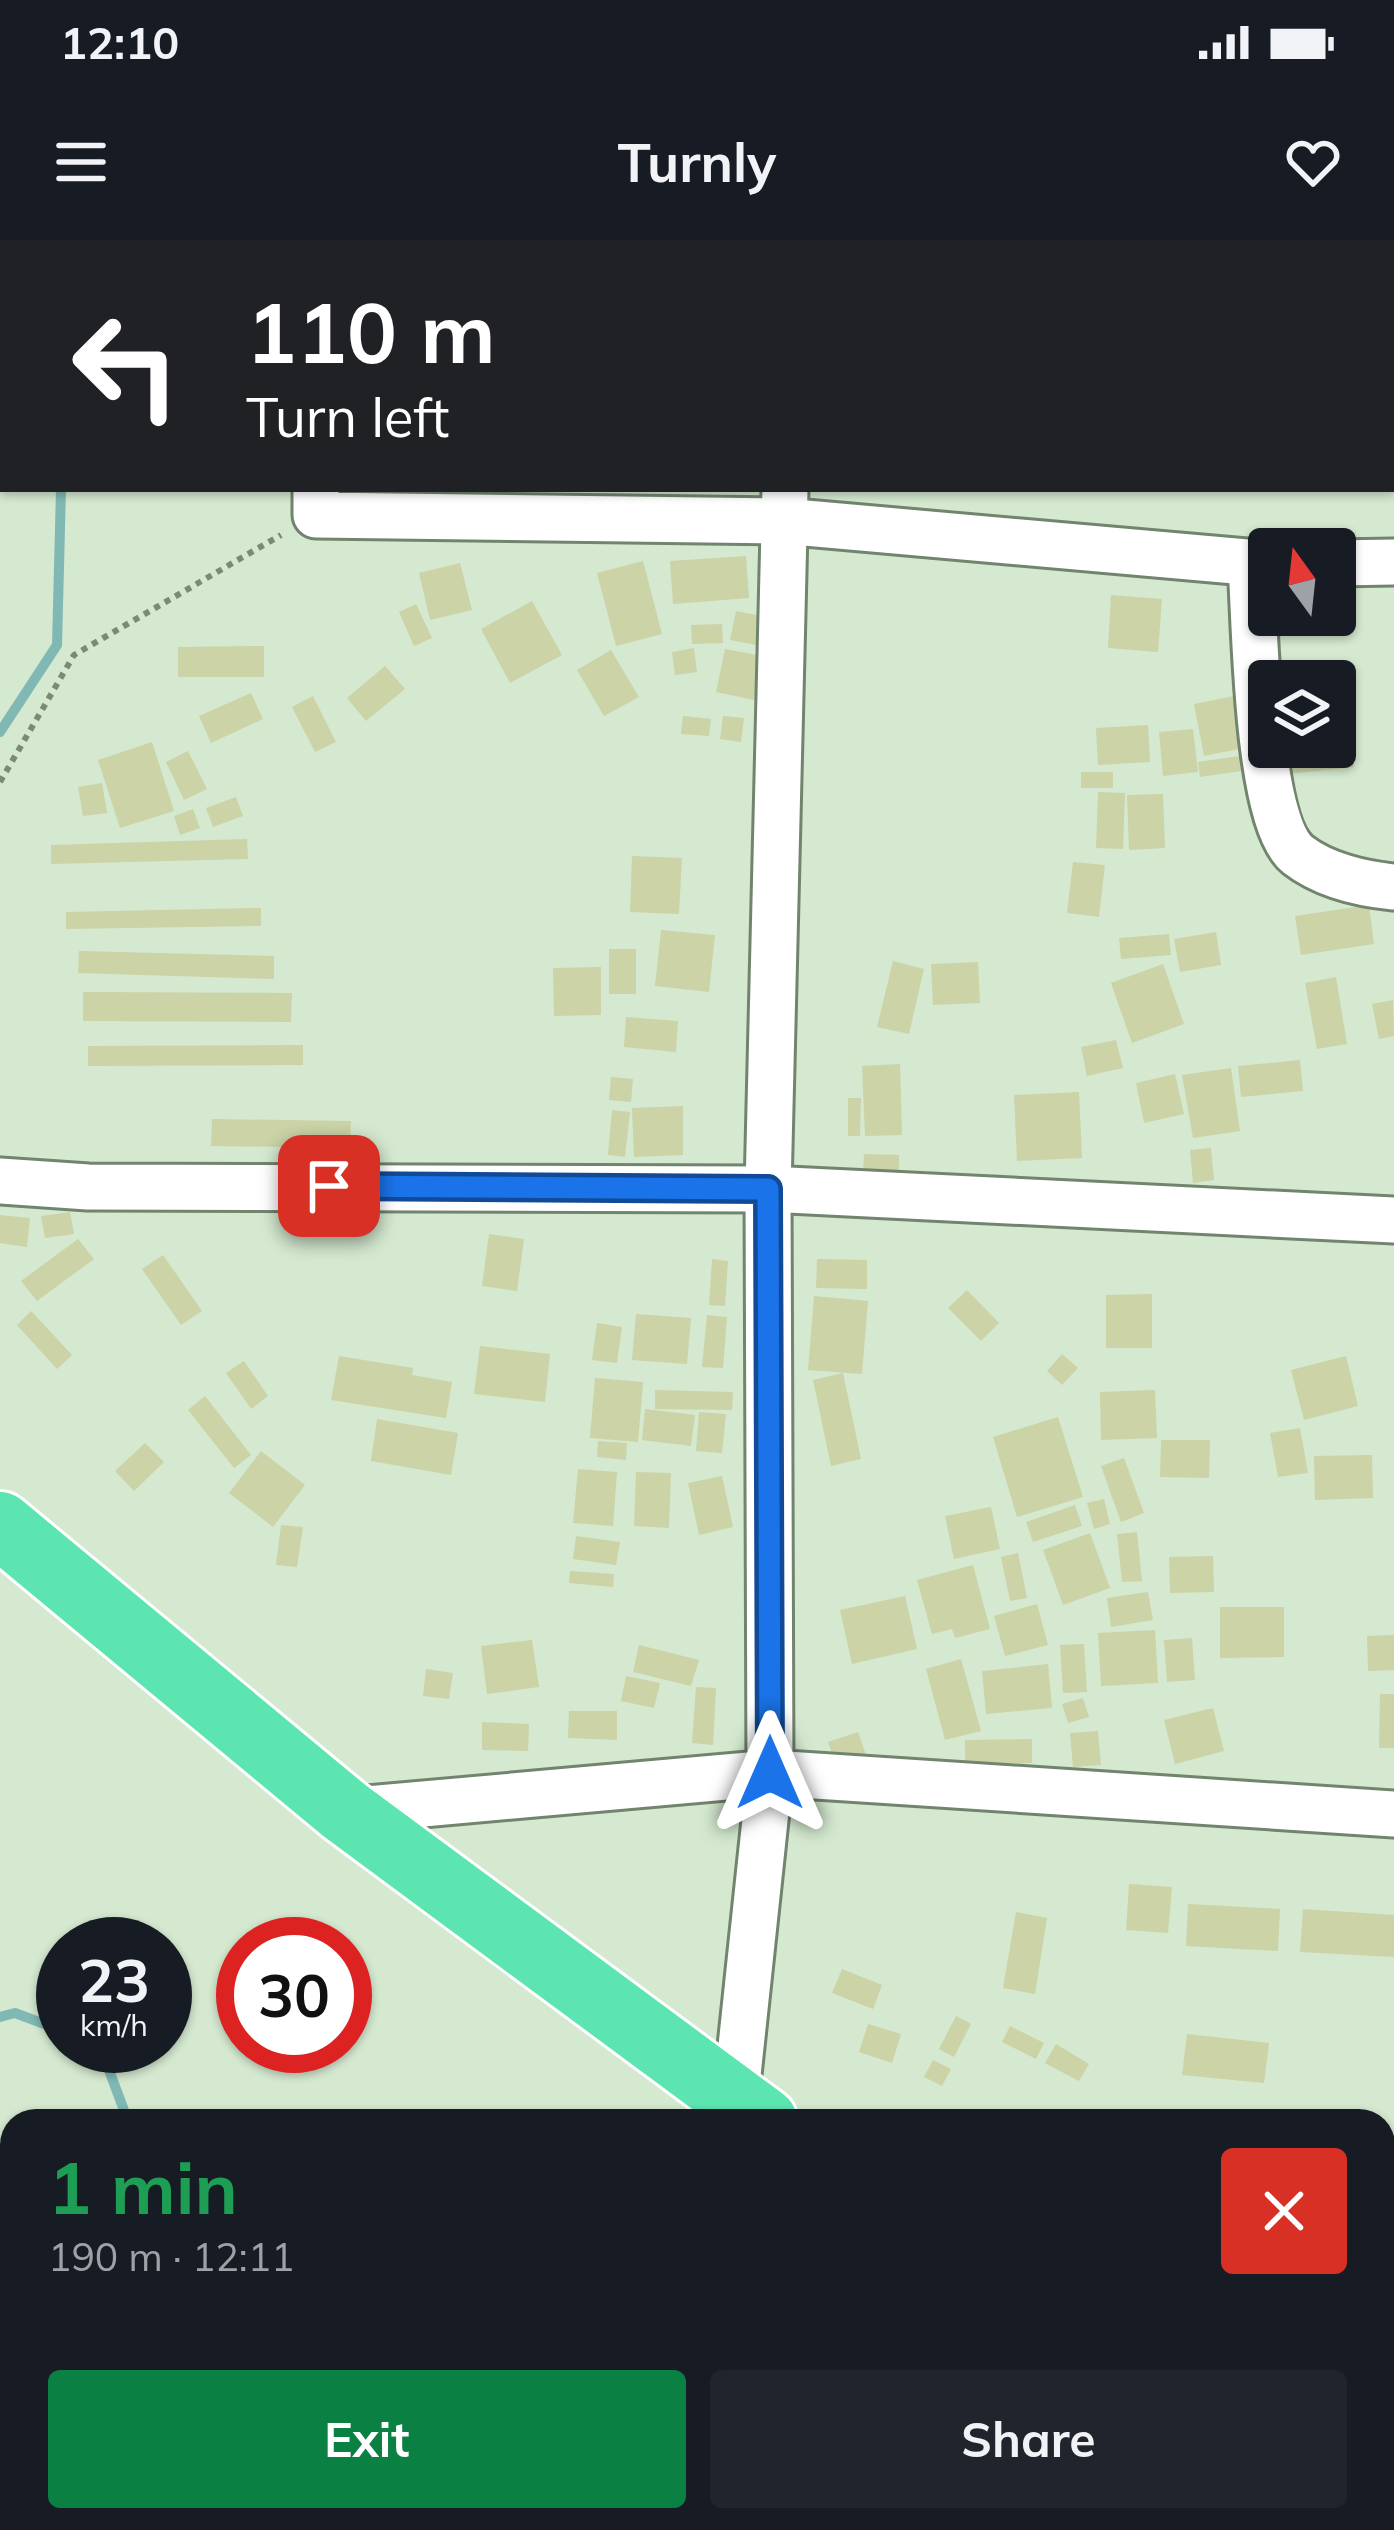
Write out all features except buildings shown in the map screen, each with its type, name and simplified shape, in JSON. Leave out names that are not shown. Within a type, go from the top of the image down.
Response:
[{"type":"highway","points":[[0,1525],[345,1810],[745,2109]]},
{"type":"street","points":[[316,502],[784,505],[1248,563]]},
{"type":"street","points":[[749,2109],[770,1773],[768,1189],[784,505]]},
{"type":"street","points":[[1356,563],[1394,562]]},
{"type":"street","points":[[1264,636],[1272,808],[1294,853],[1336,875],[1394,887]]},
{"type":"street","points":[[0,1180],[88,1187],[768,1189],[1394,1220]]},
{"type":"street","points":[[345,1810],[770,1773],[1394,1814]]},
{"type":"path","points":[[0,782],[74,655],[316,502]]},
{"type":"waterway","points":[[0,732],[57,645],[61,492]]},
{"type":"waterway","points":[[0,2017],[15,2013],[36,2021]]},
{"type":"waterway","points":[[110,2073],[124,2109]]},
{"type":"route","points":[[329,1186],[768,1189],[770,1773]]}]
